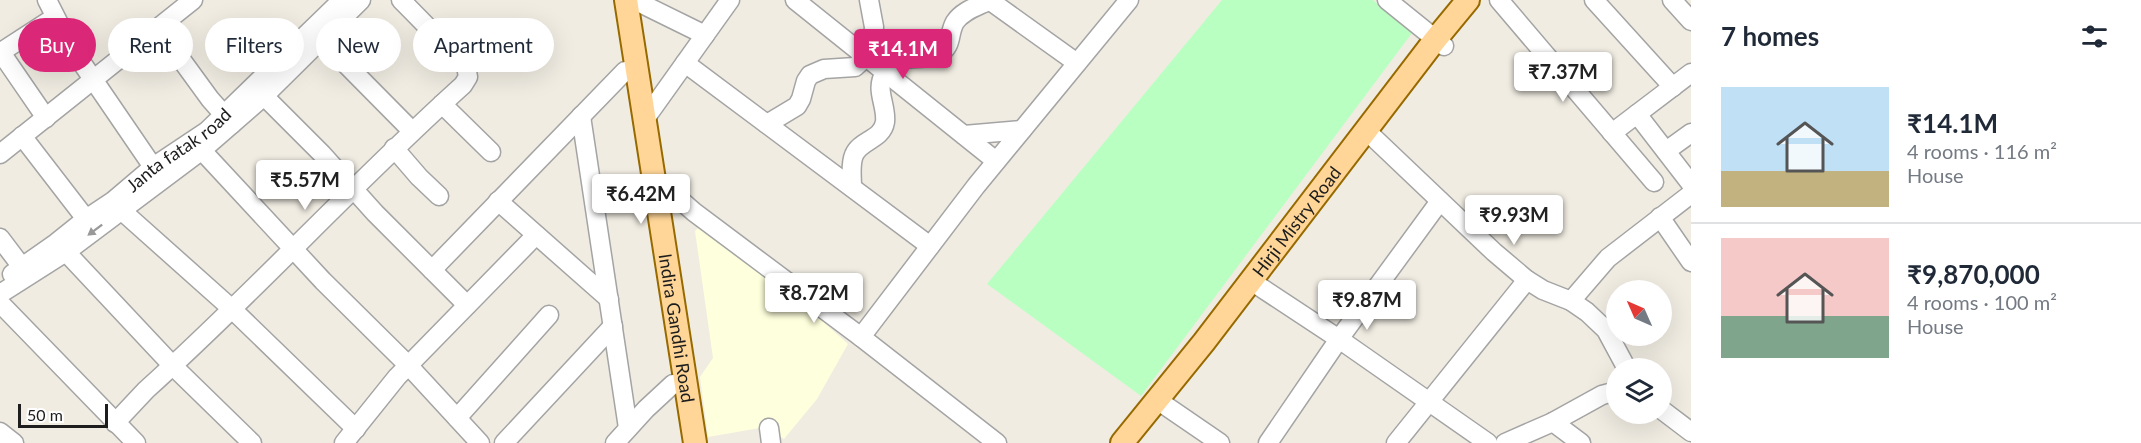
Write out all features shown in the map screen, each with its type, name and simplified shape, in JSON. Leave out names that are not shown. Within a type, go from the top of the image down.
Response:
[{"type":"main road","name":"Indira Gandhi Road","points":[[614,0],[633,11]]},
{"type":"main road","name":"Hirji Mistry Road","points":[[1122,443],[1255,284],[1373,136],[1468,0]]},
{"type":"main road","name":"Hirji Mistry Road","points":[[1135,443],[1166,406],[1255,284],[1439,43],[1481,0]]},
{"type":"main road","name":"Indira Gandhi Road","points":[[633,11],[625,71],[639,126],[695,443]]},
{"type":"main road","name":"Indira Gandhi Road","points":[[633,11],[639,126]]},
{"type":"main road","name":"Indira Gandhi Road","points":[[647,178],[682,443]]},
{"type":"street","points":[[47,0],[71,47],[124,128],[153,167]]},
{"type":"street","points":[[172,18],[194,0]]},
{"type":"street","name":"Janta fatak road","points":[[0,282],[25,272],[86,219],[113,201],[153,167],[197,146],[228,120],[342,0]]},
{"type":"street","points":[[343,18],[361,0]]},
{"type":"street","points":[[115,423],[394,148],[463,85],[468,76],[466,66],[401,0]]},
{"type":"street","points":[[639,126],[730,0]]},
{"type":"street","points":[[795,0],[996,161]]},
{"type":"street","points":[[768,124],[797,106],[810,75],[824,69],[855,67],[866,57],[873,39],[874,27],[869,0]]},
{"type":"street","points":[[852,187],[853,157],[857,149],[882,130],[885,122],[880,84],[885,72],[901,59],[942,53],[948,46],[956,22],[962,15],[990,0],[1077,63]]},
{"type":"street","points":[[861,337],[996,161],[1129,0]]},
{"type":"street","points":[[1387,0],[1439,43]]},
{"type":"street","points":[[1499,0],[1654,182]]},
{"type":"street","points":[[1594,0],[1673,87]]},
{"type":"street","points":[[1672,0],[1691,21]]},
{"type":"street","points":[[633,11],[705,35]]},
{"type":"street","points":[[46,118],[0,51],[55,17]]},
{"type":"street","points":[[192,72],[228,120],[264,96],[316,44]]},
{"type":"street","points":[[685,63],[930,246]]},
{"type":"street","points":[[0,154],[108,68]]},
{"type":"street","points":[[432,270],[625,71]]},
{"type":"street","points":[[353,72],[412,132]]},
{"type":"street","points":[[1612,133],[1691,74]]},
{"type":"street","points":[[264,96],[467,305]]},
{"type":"street","points":[[442,104],[491,152]]},
{"type":"street","points":[[1637,114],[1691,184]]},
{"type":"street","points":[[581,116],[628,428]]},
{"type":"street","points":[[964,135],[1022,130]]},
{"type":"street","points":[[1666,151],[1691,134]]},
{"type":"street","points":[[22,136],[86,219]]},
{"type":"street","points":[[1373,136],[1494,252],[1527,280],[1543,290],[1571,301],[1606,330],[1621,358]]},
{"type":"street","points":[[0,294],[25,272],[66,252],[121,210],[197,146],[323,281],[408,365],[480,443]]},
{"type":"street","points":[[394,148],[439,196]]},
{"type":"street","points":[[647,178],[861,337],[997,443]]},
{"type":"street","points":[[1571,301],[1608,258],[1691,194]]},
{"type":"street","points":[[498,201],[609,300]]},
{"type":"street","points":[[1268,443],[1339,339],[1440,201]]},
{"type":"street","points":[[121,210],[232,309],[353,437],[408,365],[536,235]]},
{"type":"street","points":[[1660,217],[1691,262]]},
{"type":"street","points":[[0,238],[25,272]]},
{"type":"street","points":[[66,252],[173,366],[252,443]]},
{"type":"street","points":[[1396,443],[1527,280]]},
{"type":"street","points":[[1255,284],[1339,339],[1488,443]]},
{"type":"street","points":[[0,303],[136,443]]},
{"type":"street","points":[[457,418],[549,315]]},
{"type":"street","points":[[504,443],[613,326]]},
{"type":"street","points":[[615,443],[673,384]]},
{"type":"street","points":[[1505,443],[1553,422],[1606,394]]},
{"type":"street","points":[[1166,406],[1220,443]]},
{"type":"street","points":[[1672,418],[1691,432]]},
{"type":"street","points":[[1553,422],[1581,443]]},
{"type":"street","points":[[0,432],[14,443]]},
{"type":"shaded area","points":[[708,219],[848,344],[817,399],[784,439],[765,427],[708,437],[700,377],[713,358],[695,231]]},
{"type":"green space","points":[[1222,0],[1373,0],[1412,33],[1141,396],[987,284]]}]
